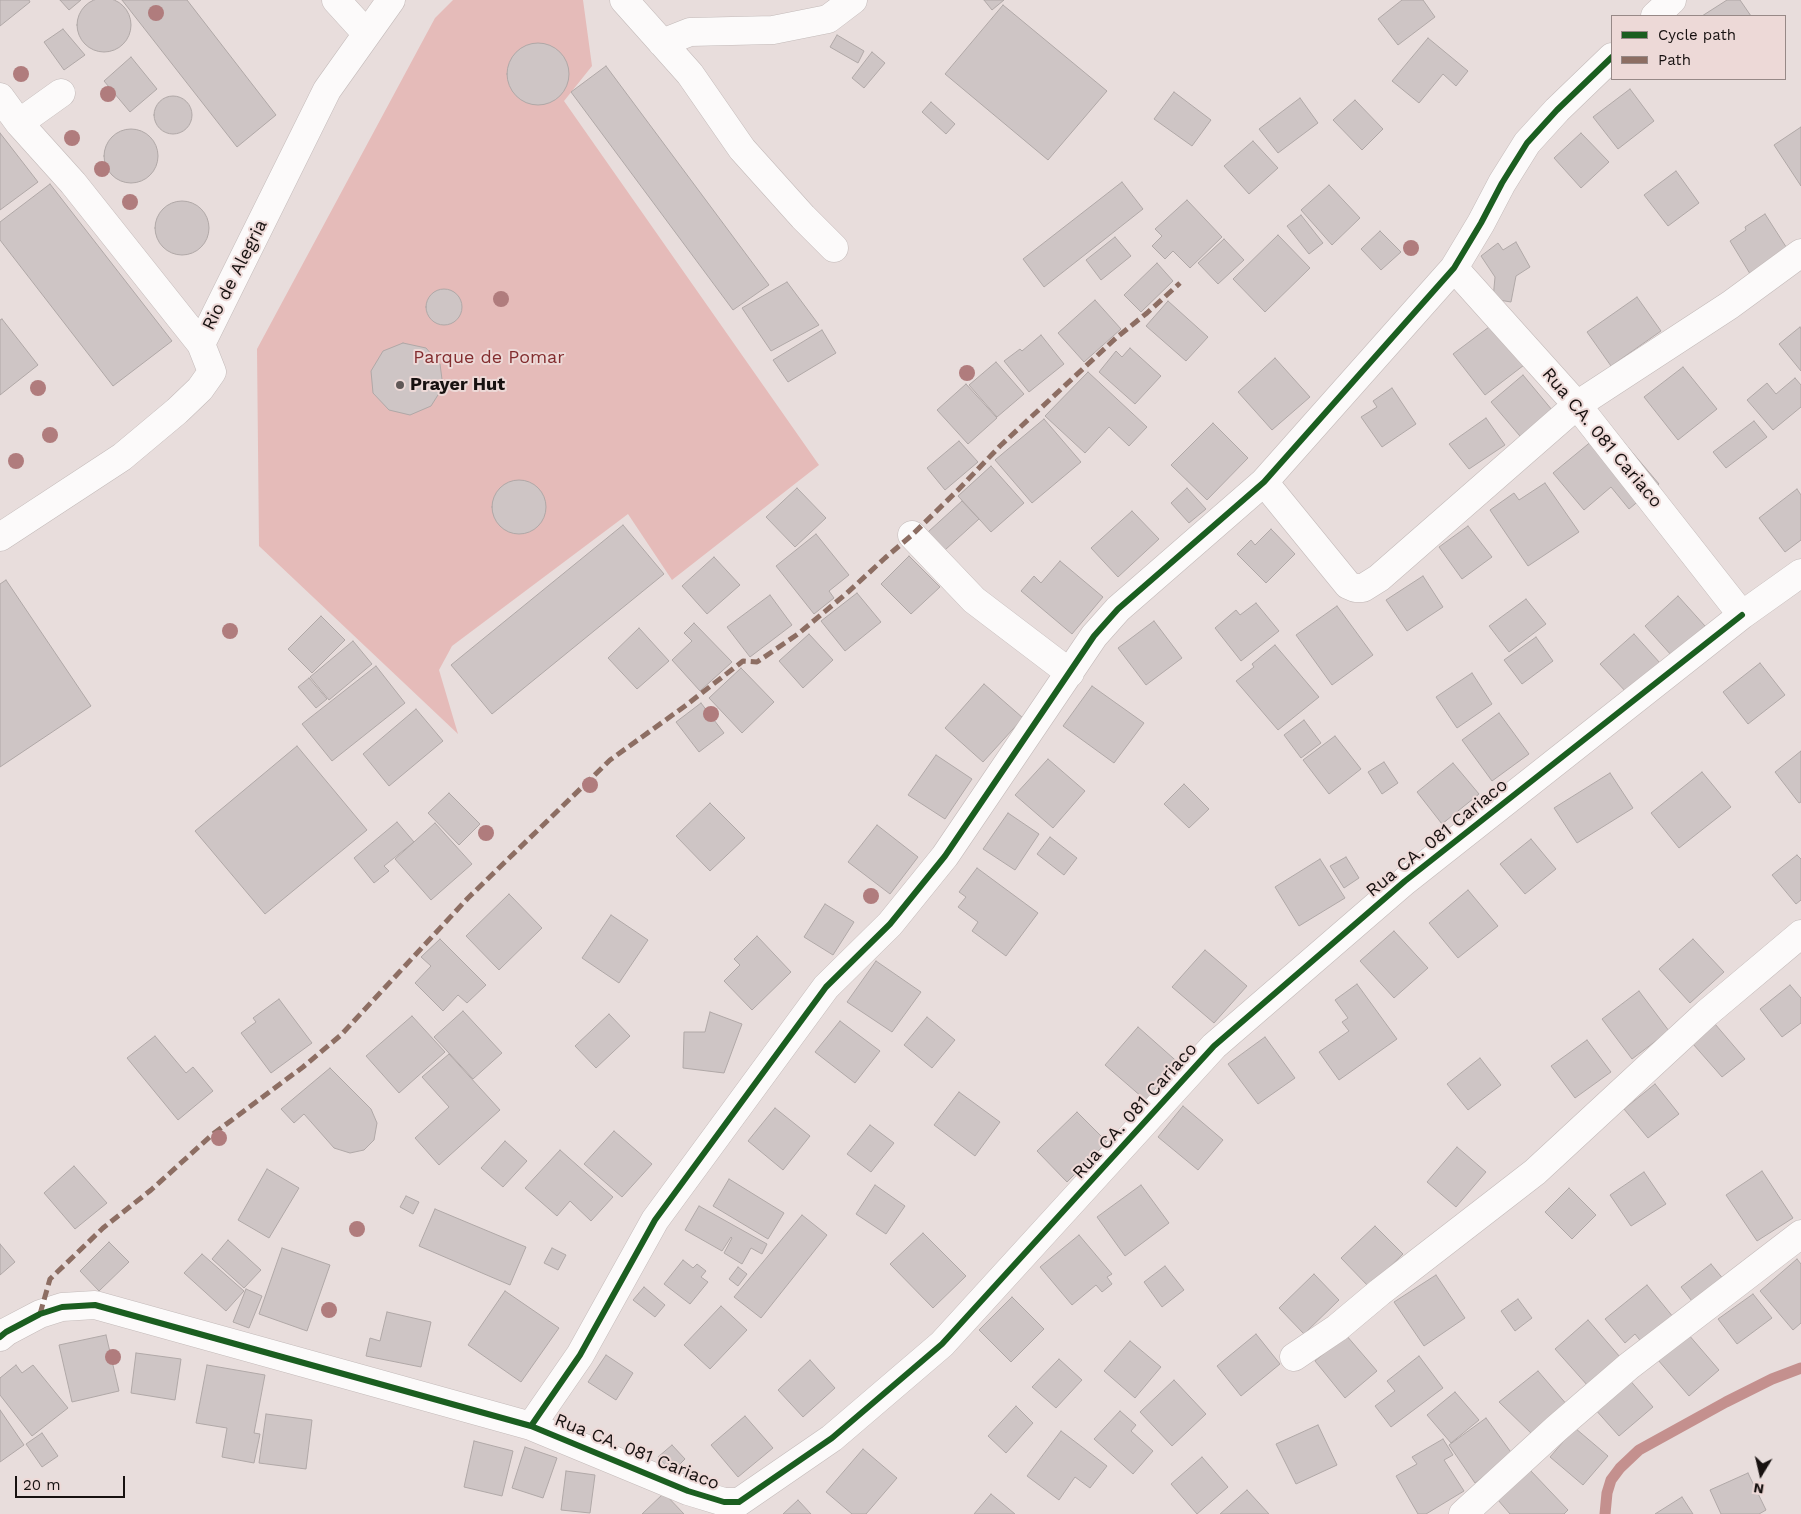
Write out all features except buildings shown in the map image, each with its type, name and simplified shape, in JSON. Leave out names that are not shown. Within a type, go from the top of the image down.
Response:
[{"type":"street","points":[[336,0],[366,33]]},
{"type":"street","name":"Rio de Alegria","points":[[0,537],[122,457],[200,389],[212,372],[200,344],[327,90],[391,0]]},
{"type":"street","points":[[624,0],[690,74],[742,149],[803,217],[834,248]]},
{"type":"street","points":[[662,43],[690,32],[773,30],[828,19],[853,0]]},
{"type":"street","points":[[1656,15],[1672,0]]},
{"type":"street","points":[[531,1426],[580,1355],[655,1220],[826,987],[890,924],[945,856],[1094,636],[1118,609],[1264,482],[1454,268],[1481,223],[1502,182],[1527,143],[1557,110],[1611,58]]},
{"type":"street","points":[[19,122],[61,93]]},
{"type":"street","points":[[0,97],[19,122],[73,183],[200,344]]},
{"type":"street","points":[[1264,482],[1348,585],[1355,588],[1363,588],[1379,578],[1577,405],[1730,305],[1801,253]]},
{"type":"street","name":"Rua CA. 081 Cariaco","points":[[1454,268],[1577,405],[1742,615]]},
{"type":"street","points":[[912,535],[974,600],[1070,673]]},
{"type":"street","name":"Rua CA. 081 Cariaco","points":[[0,1338],[6,1332],[62,1307],[95,1305],[531,1426],[688,1491],[724,1502],[739,1502],[832,1438],[942,1344],[1214,1046],[1405,881],[1742,615],[1801,573]]},
{"type":"street","points":[[1294,1356],[1337,1328],[1380,1292],[1535,1172],[1707,1013],[1801,934]]},
{"type":"street","points":[[1463,1514],[1628,1366],[1801,1234]]},
{"type":"green space","name":"Parque de Pomar","points":[[453,0],[583,0],[592,66],[564,101],[819,465],[672,580],[628,514],[452,646],[439,670],[458,734],[259,546],[257,349],[435,18]]},
{"type":"waterway","points":[[1605,1514],[1607,1493],[1611,1480],[1620,1468],[1639,1450],[1726,1402],[1772,1379],[1801,1368]]},
{"type":"marked path","points":[[40,1314],[50,1279],[103,1228],[151,1190],[213,1134],[303,1067],[341,1035],[468,898],[610,760],[743,661],[757,662],[798,634],[847,593],[912,535],[1000,446],[1116,338],[1180,283]]},
{"type":"cycle path","points":[[0,1337],[40,1314],[62,1307],[95,1305],[531,1426],[580,1355],[655,1220],[826,987],[890,924],[945,856],[1094,636],[1118,609],[1264,482],[1454,268],[1527,143],[1557,110],[1611,58]]},
{"type":"cycle path","points":[[531,1426],[688,1491],[724,1502],[739,1502],[832,1438],[942,1344],[1214,1046],[1405,881],[1742,615]]},
{"type":"place","name":"Prayer Hut","points":[[400,385]]}]
